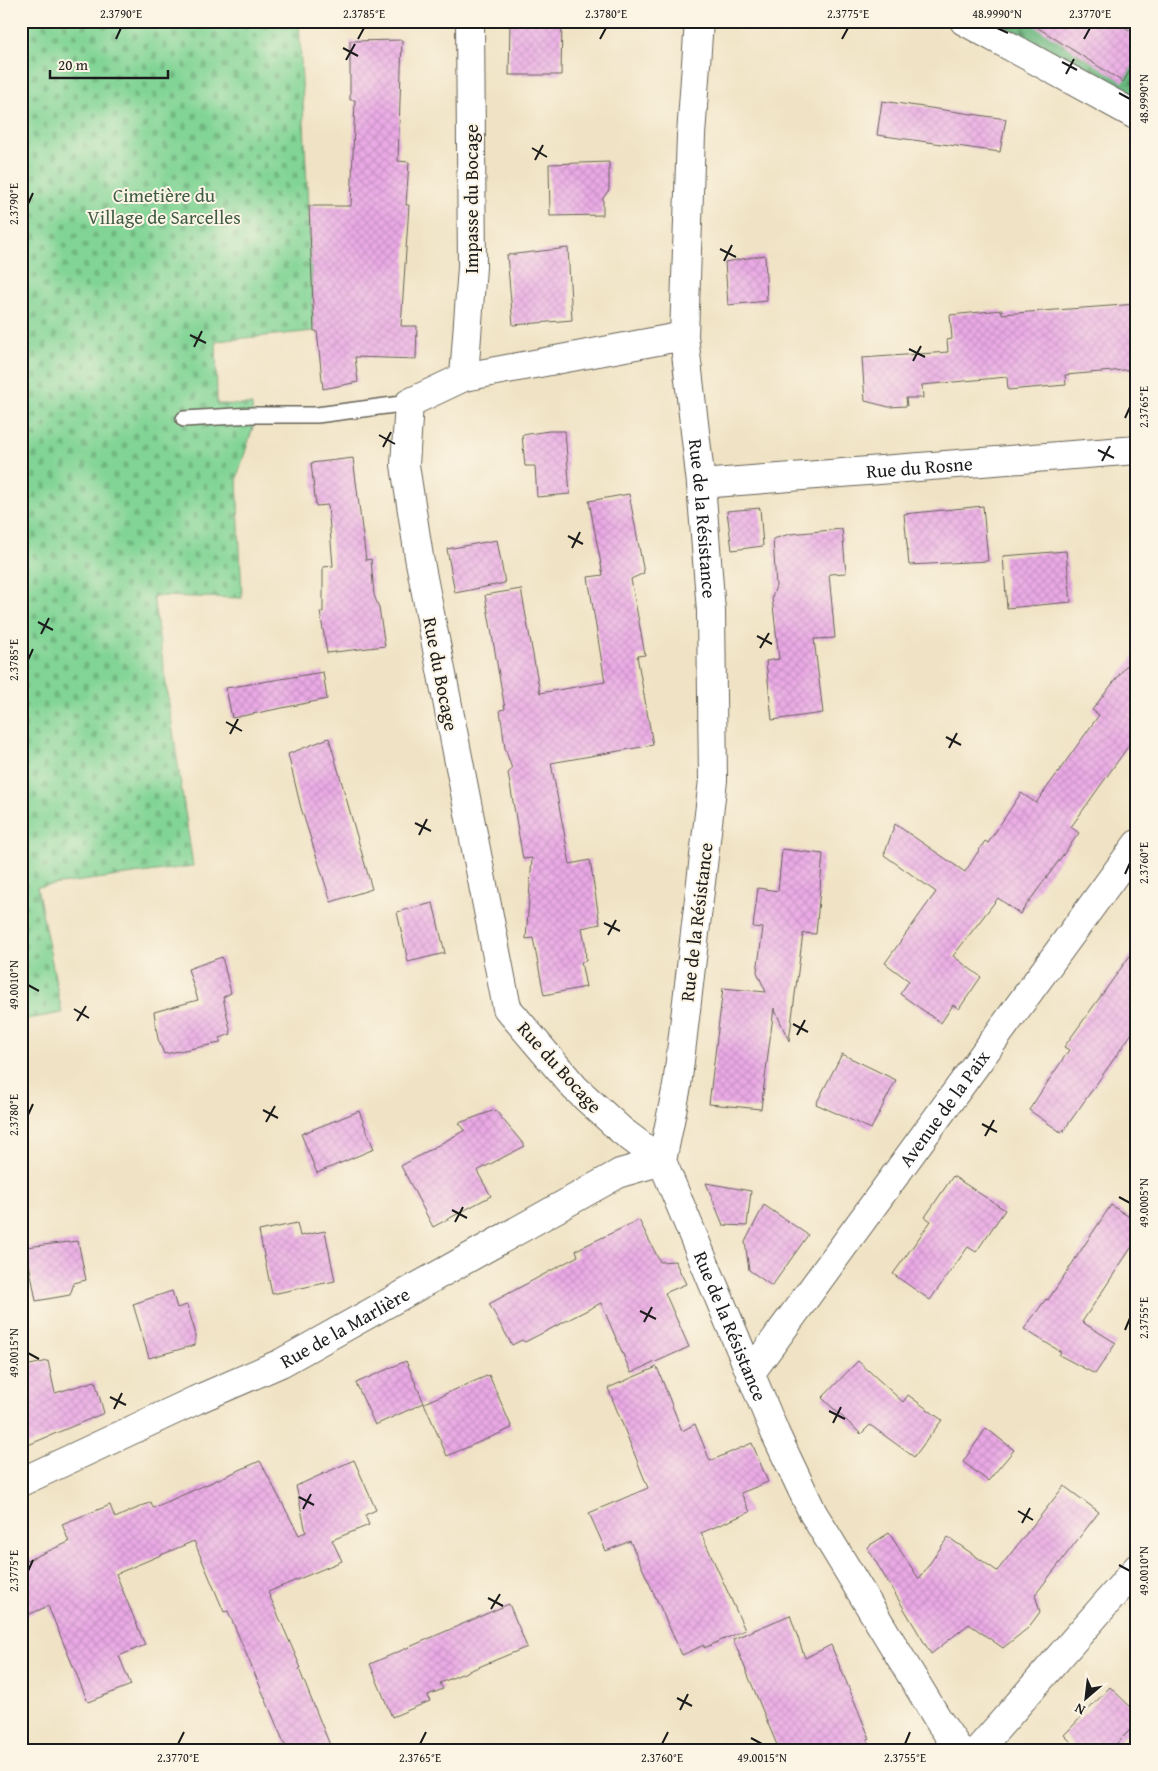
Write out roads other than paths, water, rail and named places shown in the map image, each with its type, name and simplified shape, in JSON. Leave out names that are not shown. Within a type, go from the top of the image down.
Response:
[{"type":"street","name":"Impasse du Bocage","points":[[464,377],[472,267],[470,21]]},
{"type":"street","name":"Rue de la Résistance","points":[[700,21],[691,135],[684,336],[701,484],[711,611],[713,780],[677,1086],[662,1161],[776,1435],[813,1513],[939,1721],[959,1750]]},
{"type":"street","points":[[964,21],[1137,116]]},
{"type":"street","points":[[409,403],[464,377],[684,336]]},
{"type":"street","name":"Rue du Bocage","points":[[409,403],[405,465],[418,556],[507,1008],[575,1088],[622,1132],[662,1161]]},
{"type":"street","name":"Rue du Rosne","points":[[701,484],[1137,450]]},
{"type":"street","name":"Avenue de la Paix","points":[[750,1374],[1137,844]]},
{"type":"street","name":"Rue de la Marlière","points":[[21,1482],[196,1400],[281,1363],[620,1173],[662,1161]]},
{"type":"street","points":[[978,1750],[1137,1568]]},
{"type":"lane","points":[[184,419],[253,415],[317,415],[409,403]]},
{"type":"park label","name":"Cimetière du Village de Sarcelles","points":[[164,206]]}]
